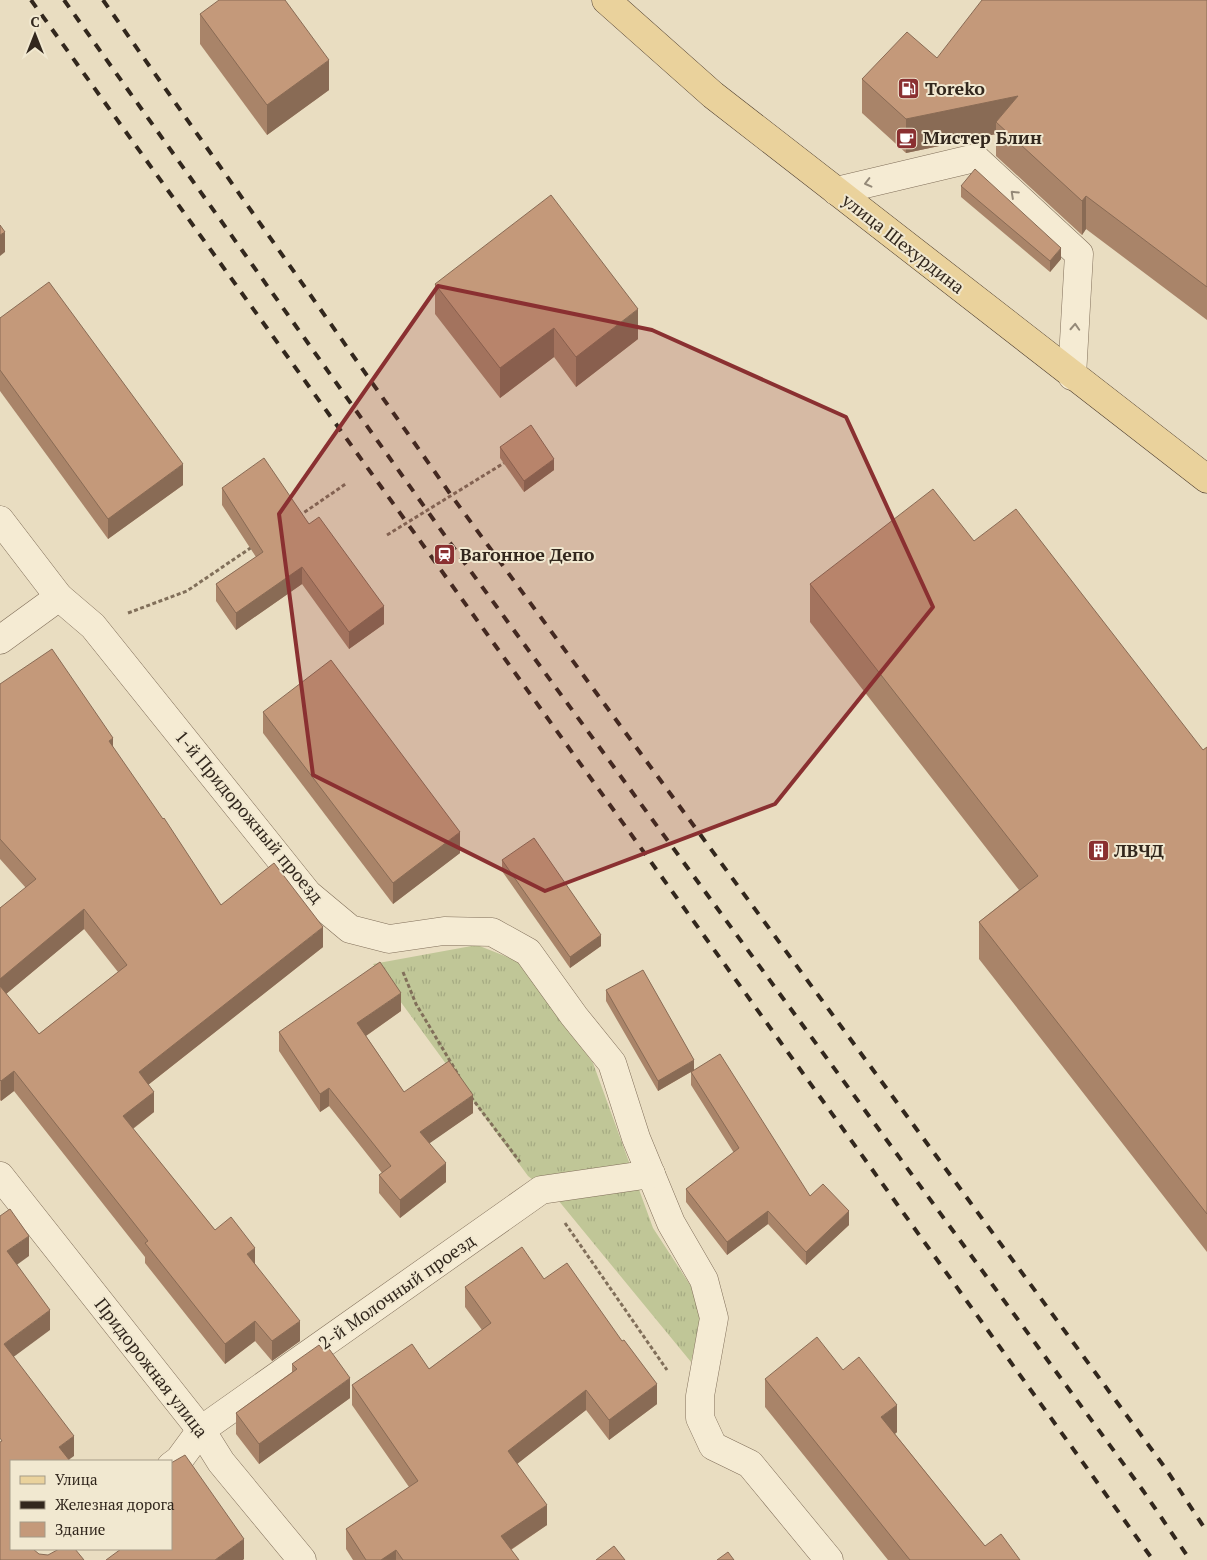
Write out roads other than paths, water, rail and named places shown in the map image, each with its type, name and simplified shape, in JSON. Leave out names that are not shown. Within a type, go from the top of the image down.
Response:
[{"type":"main road","name":"улица Шехурдина","points":[[606,0],[713,95],[1072,376],[1207,479]]},
{"type":"street","points":[[836,191],[976,158],[1079,254],[1072,376]]},
{"type":"street","name":"1-й Придорожный проезд","points":[[0,520],[59,597],[93,626],[308,894],[350,929],[389,939],[444,931],[492,932],[528,952],[574,1016],[612,1064],[636,1138],[670,1223],[704,1280],[714,1318],[700,1396],[700,1418],[713,1446],[750,1464],[829,1560]]},
{"type":"street","points":[[0,640],[59,597]]},
{"type":"street","name":"2-й Молочный проезд","points":[[172,1465],[201,1430],[542,1190],[651,1174]]},
{"type":"street","name":"Придорожная улица","points":[[0,1176],[201,1430],[221,1462],[302,1560]]},
{"type":"railway","points":[[31,0],[1153,1560]]},
{"type":"railway","points":[[64,0],[453,547],[1144,1492],[1190,1560]]},
{"type":"railway","points":[[103,0],[451,495],[1166,1469],[1207,1532]]},
{"type":"place","name":"Toreko","points":[[909,89]]},
{"type":"place","name":"Мистер Блин","points":[[907,138]]},
{"type":"place","name":"Вагонное Депо","points":[[444,555]]},
{"type":"place","name":"ЛВЧД","points":[[1098,851]]}]
